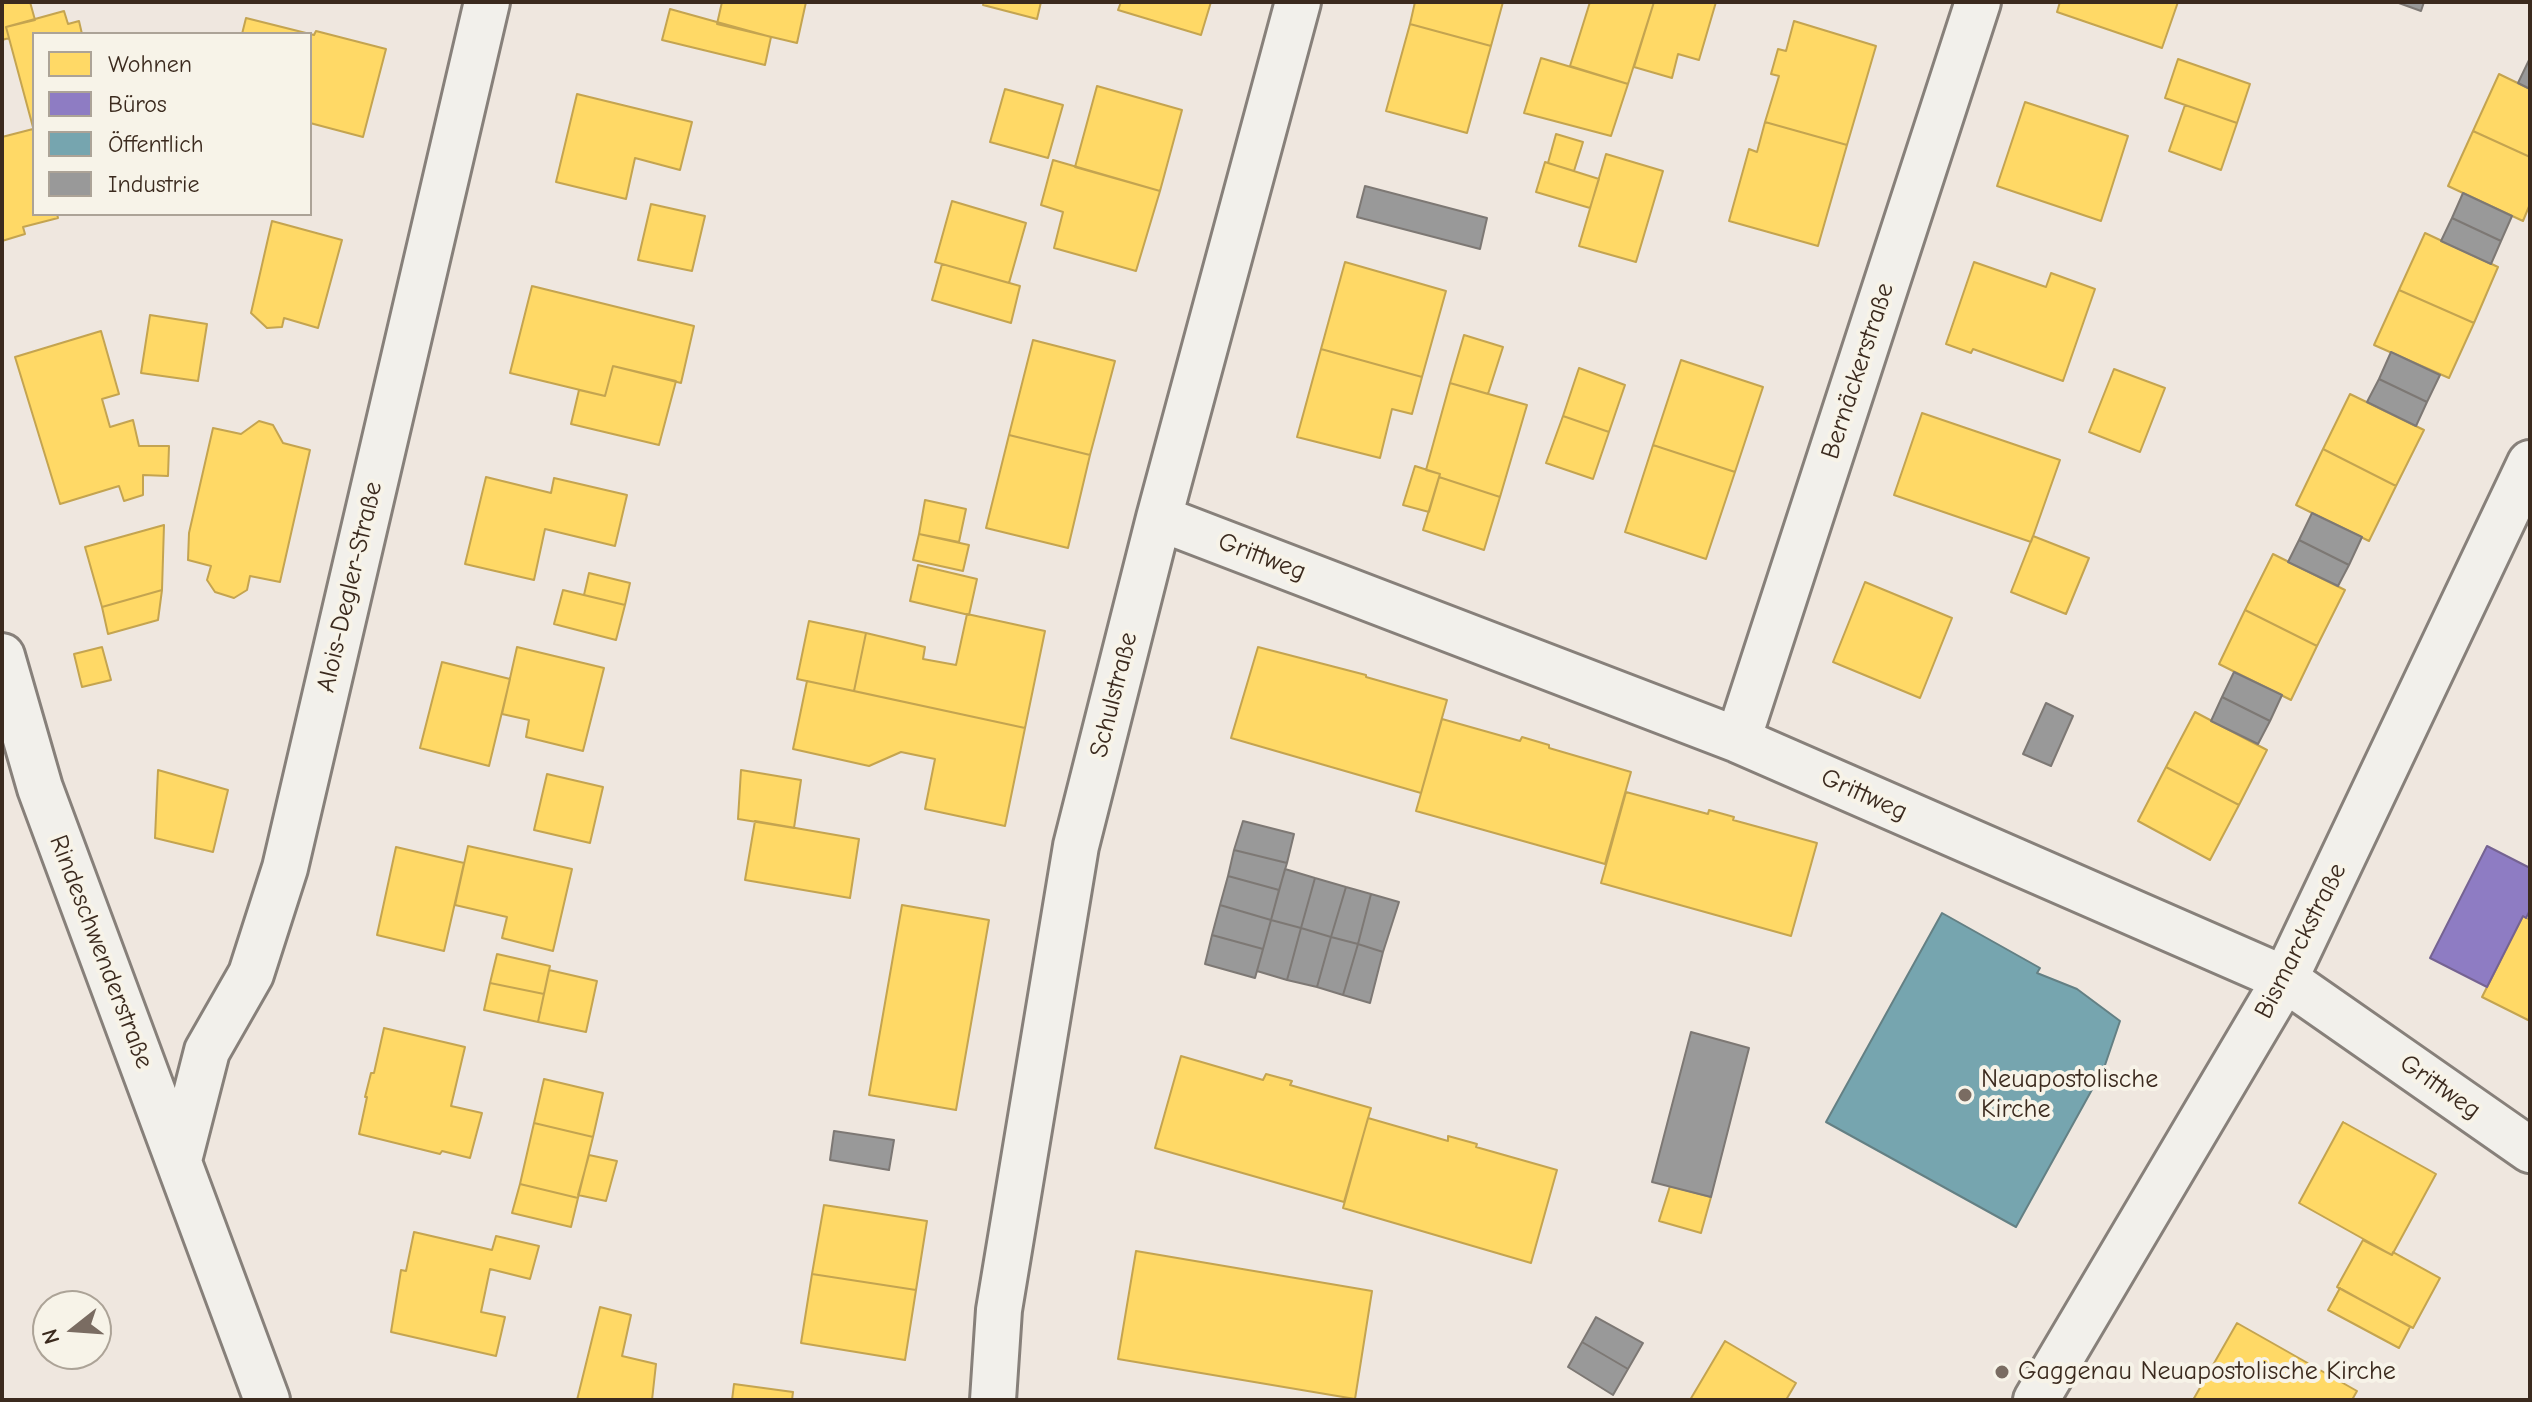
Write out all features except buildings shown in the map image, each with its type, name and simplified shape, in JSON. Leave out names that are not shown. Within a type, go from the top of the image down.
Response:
[{"type":"street","name":"Alois-Degler-Straße","points":[[179,1160],[207,1051],[251,974],[285,868],[487,2]]},
{"type":"street","name":"Schulstraße","points":[[993,1400],[999,1310],[1076,846],[1159,518],[1298,2]]},
{"type":"street","name":"Bernäckerstraße","points":[[1738,740],[1978,2]]},
{"type":"street","name":"Bismarckstraße","points":[[2036,1400],[2285,979],[2530,463]]},
{"type":"street","name":"Grittweg","points":[[1159,518],[1738,740],[2285,979],[2530,1150]]},
{"type":"street","name":"Rindeschwenderstraße","points":[[2,656],[40,788],[267,1400]]},
{"type":"place","name":"Neuapostolische Kirche","points":[[1965,1095]]},
{"type":"place","name":"Gaggenau Neuapostolische Kirche","points":[[2002,1372]]}]
